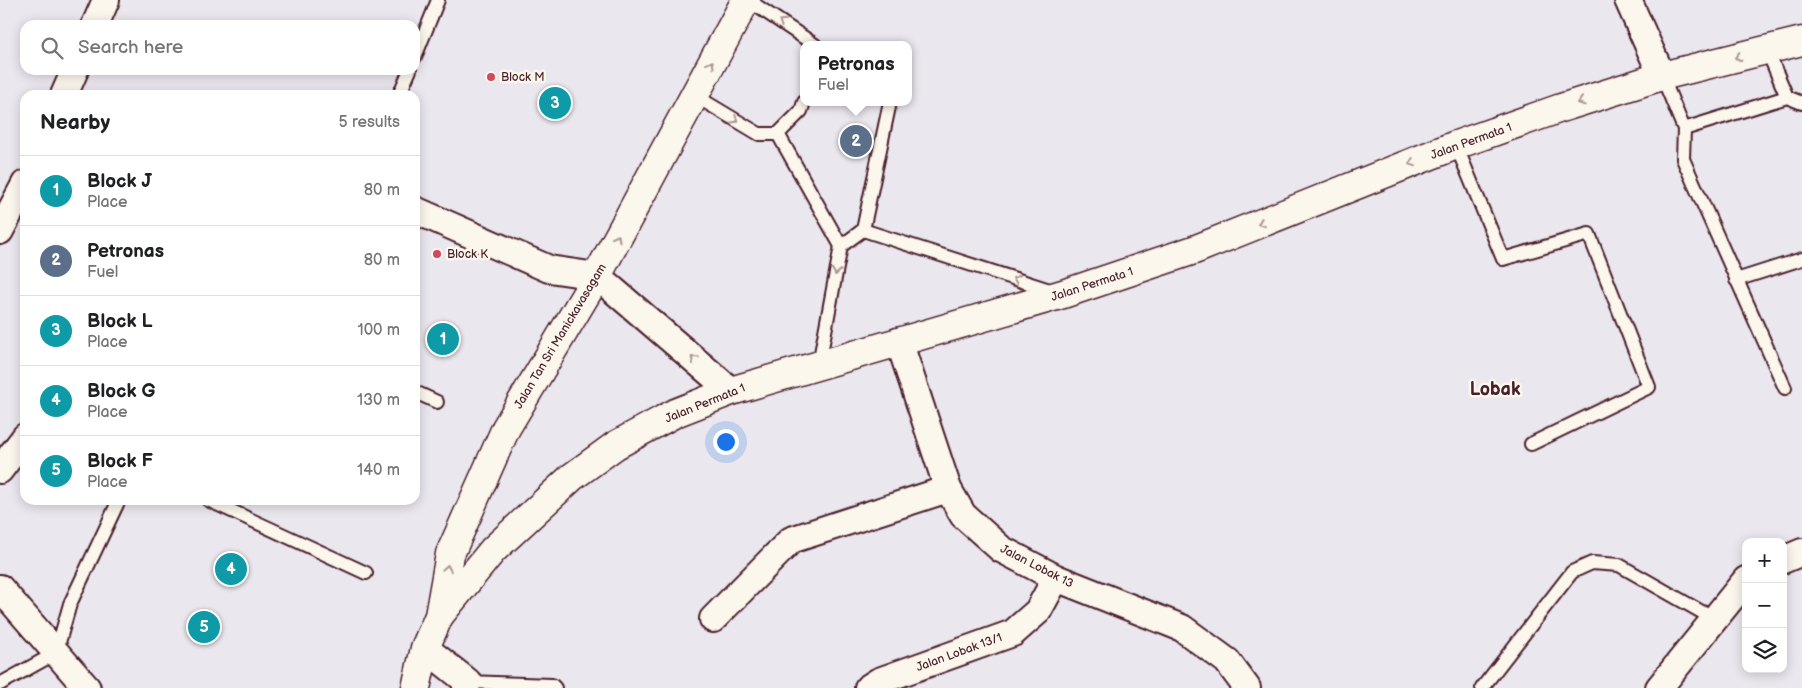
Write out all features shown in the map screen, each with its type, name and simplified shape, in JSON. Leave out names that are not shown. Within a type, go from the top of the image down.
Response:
[{"type":"main road","name":"Jalan Tan Sri Manickavasagam","points":[[416,688],[425,648],[439,616],[450,554],[506,428],[597,276],[747,0]]},
{"type":"main road","name":"Jalan Permata 1","points":[[439,616],[493,550],[572,477],[616,446],[675,414],[731,391],[1063,294],[1194,250],[1456,145],[1561,108],[1662,76],[1802,41]]},
{"type":"street","points":[[97,20],[106,0]]},
{"type":"street","points":[[1628,0],[1662,76]]},
{"type":"street","points":[[66,90],[73,75]]},
{"type":"street","points":[[0,231],[20,193]]},
{"type":"street","points":[[420,212],[549,269],[597,276],[731,391]]},
{"type":"street","name":"Jalan Lobak 13","points":[[899,341],[948,489],[963,515],[1001,549],[1056,578],[1182,628],[1227,661],[1247,688]]},
{"type":"street","points":[[0,470],[20,444]]},
{"type":"street","points":[[713,619],[791,540],[948,489]]},
{"type":"street","points":[[1787,558],[1802,552]]},
{"type":"street","name":"Jalan Lobak 13/1","points":[[868,688],[879,681],[1013,632],[1038,611],[1056,578]]},
{"type":"street","points":[[1662,687],[1744,583]]},
{"type":"street","points":[[0,588],[56,654],[88,688]]},
{"type":"street","points":[[425,648],[467,685]]},
{"type":"lane","points":[[420,45],[438,0]]},
{"type":"lane","points":[[747,0],[809,41]]},
{"type":"lane","points":[[1767,50],[1787,97]]},
{"type":"lane","points":[[401,90],[408,75]]},
{"type":"lane","points":[[1662,76],[1684,129],[1683,159],[1785,388]]},
{"type":"lane","points":[[694,95],[759,134],[778,134],[801,111],[803,106]]},
{"type":"lane","points":[[1684,129],[1787,97],[1802,103]]},
{"type":"lane","points":[[841,246],[863,230],[889,106]]},
{"type":"lane","points":[[778,134],[841,246],[819,364]]},
{"type":"lane","points":[[1456,145],[1503,259],[1589,234],[1649,387],[1531,444]]},
{"type":"lane","points":[[863,230],[1063,294]]},
{"type":"lane","points":[[1736,280],[1802,259]]},
{"type":"lane","points":[[420,394],[437,402]]},
{"type":"lane","points":[[0,684],[56,654],[70,604],[117,505]]},
{"type":"lane","points":[[219,505],[366,573]]},
{"type":"lane","points":[[1482,688],[1572,572],[1592,563],[1619,565],[1714,620]]},
{"type":"lane","points":[[467,685],[552,685],[555,688]]},
{"type":"place","name":"Block M","points":[[491,77]]},
{"type":"place","name":"Block L","points":[[555,103]]},
{"type":"place","name":"Petronas","points":[[856,141]]},
{"type":"place","name":"Block K","points":[[437,254]]},
{"type":"place","name":"Block J","points":[[443,339]]},
{"type":"place","name":"Block G","points":[[231,569]]},
{"type":"place","name":"Block F","points":[[204,627]]},
{"type":"district","name":"Lobak","points":[[1495,389]]}]
